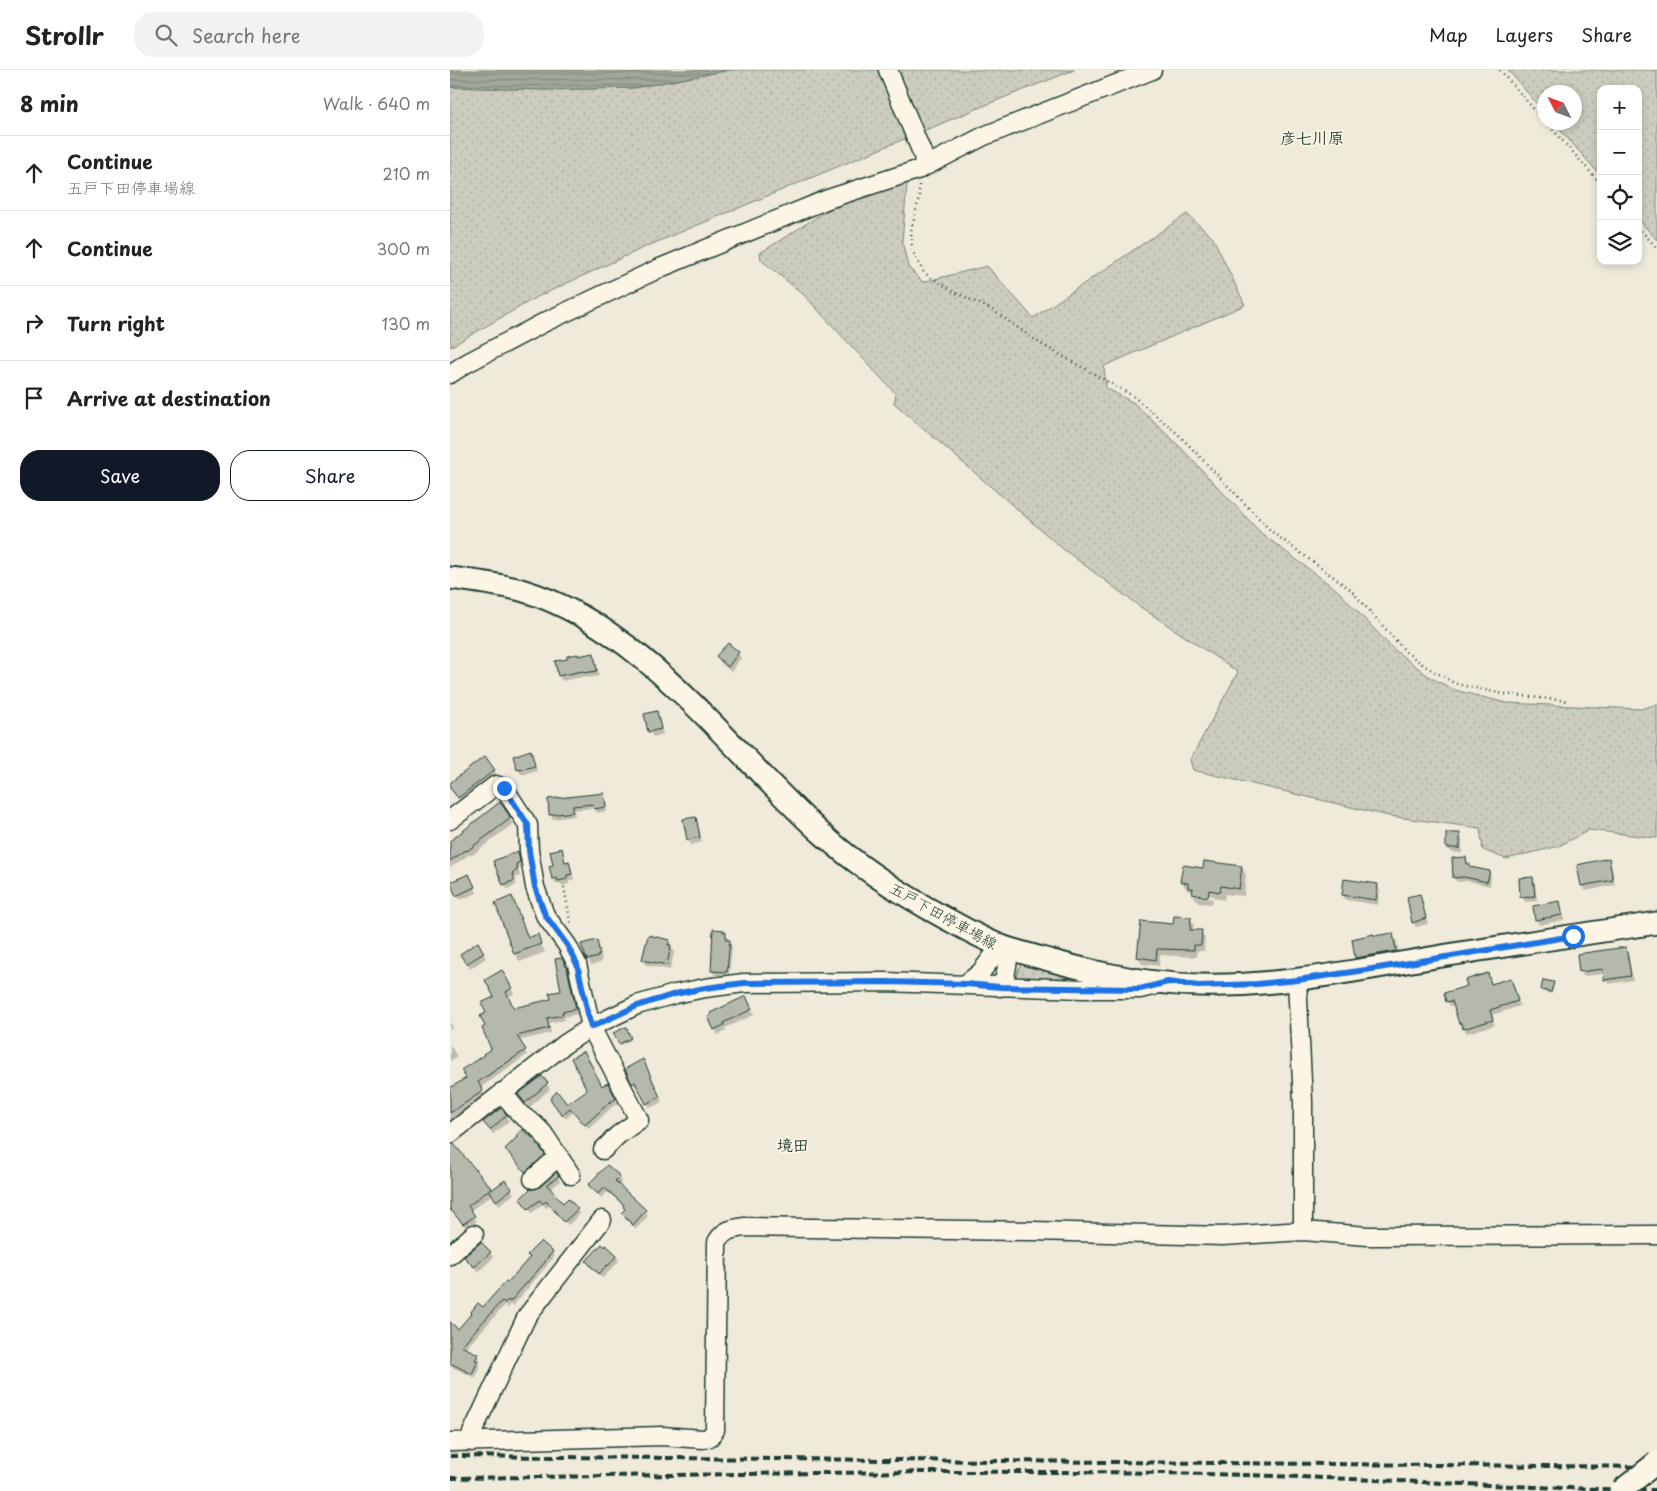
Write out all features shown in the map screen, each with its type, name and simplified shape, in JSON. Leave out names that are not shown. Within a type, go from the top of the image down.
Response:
[{"type":"main road","name":"五戸下田停車場線","points":[[450,578],[481,581],[522,591],[559,605],[593,623],[639,656],[675,687],[821,833],[870,873],[914,901],[1005,948],[1080,969],[1141,980],[1199,986],[1257,984],[1297,980],[1657,923]]},
{"type":"main road","points":[[1621,1491],[1657,1462]]},
{"type":"street","points":[[888,70],[922,164]]},
{"type":"street","points":[[450,374],[545,322],[660,268],[1152,70]]},
{"type":"street","points":[[450,820],[496,785],[504,788],[528,825],[529,851],[535,887],[545,915],[567,945],[577,964],[591,1027],[639,1120],[618,1135],[603,1150]]},
{"type":"street","points":[[966,984],[1005,948]]},
{"type":"street","points":[[1000,987],[1005,977],[1005,948]]},
{"type":"street","points":[[1297,980],[1303,1102],[1303,1231]]},
{"type":"street","points":[[450,1134],[565,1044],[591,1027],[637,1006],[675,994],[734,984],[876,982],[966,984],[1000,987],[1140,989],[1168,982]]},
{"type":"street","points":[[502,1092],[520,1114],[544,1133],[571,1175]]},
{"type":"street","points":[[533,1179],[559,1156]]},
{"type":"street","points":[[472,1442],[472,1433],[527,1316],[602,1220]]},
{"type":"street","points":[[450,1442],[662,1436],[703,1439],[710,1437],[715,1430],[717,1242],[727,1230],[744,1227],[1223,1236],[1303,1231],[1368,1236],[1657,1235]]},
{"type":"street","points":[[450,1255],[474,1234]]},
{"type":"path","points":[[1500,70],[1537,113]]},
{"type":"path","points":[[1552,130],[1597,180]]},
{"type":"path","points":[[922,164],[919,198],[911,231],[912,250],[924,273],[956,293],[991,309],[1041,344],[1133,396],[1178,434],[1272,532],[1350,589],[1406,652],[1425,666],[1456,684],[1504,694],[1568,701]]},
{"type":"path","points":[[1642,231],[1657,248]]},
{"type":"shaded area","points":[[450,70],[730,70],[634,88],[544,90],[450,87]]},
{"type":"shaded area","points":[[730,70],[1074,70],[645,247],[535,298],[450,347],[450,87],[544,90],[634,88]]},
{"type":"shaded area","points":[[1508,70],[1657,70],[1657,240],[1642,223],[1642,85],[1597,85],[1597,171],[1560,130],[1582,130],[1582,85],[1537,85],[1537,104]]},
{"type":"shaded area","points":[[904,180],[907,185],[902,241],[908,267],[923,282],[987,266],[1033,318],[1187,214],[1213,238],[1245,305],[1104,366],[1106,388],[1134,403],[1181,448],[1261,533],[1338,591],[1392,648],[1431,678],[1455,690],[1506,703],[1641,709],[1657,704],[1657,838],[1589,830],[1559,846],[1506,859],[1483,850],[1480,828],[1389,816],[1193,770],[1190,760],[1238,672],[1139,606],[1063,549],[894,403],[896,394],[803,294],[761,260],[760,253],[839,203]]},
{"type":"shaded area","points":[[1025,961],[1085,978],[1083,984],[1019,982],[1016,977],[1020,965]]},
{"type":"building","points":[[728,643],[739,652],[728,667],[716,656]]},
{"type":"building","points":[[594,653],[597,671],[584,673],[583,671],[558,676],[555,661],[567,659],[567,656]]},
{"type":"building","points":[[657,711],[661,729],[648,732],[644,714]]},
{"type":"building","points":[[531,750],[535,766],[517,770],[513,756]]},
{"type":"building","points":[[485,756],[495,770],[458,798],[450,788],[450,783]]},
{"type":"building","points":[[604,793],[606,807],[594,809],[593,804],[573,806],[573,812],[549,815],[548,799]]},
{"type":"building","points":[[500,802],[511,818],[467,851],[450,861],[450,841]]},
{"type":"building","points":[[696,817],[700,837],[687,840],[683,819]]},
{"type":"building","points":[[1446,833],[1460,833],[1460,848],[1446,848]]},
{"type":"building","points":[[562,848],[565,862],[569,861],[572,874],[567,875],[567,879],[558,881],[557,878],[552,879],[549,866],[553,865],[550,851]]},
{"type":"building","points":[[518,851],[520,862],[516,864],[518,870],[512,873],[515,880],[503,885],[493,861]]},
{"type":"building","points":[[1466,857],[1467,864],[1470,864],[1470,867],[1490,871],[1487,882],[1464,877],[1453,878],[1452,858]]},
{"type":"building","points":[[1609,858],[1613,880],[1581,886],[1577,865]]},
{"type":"building","points":[[1204,861],[1242,866],[1239,889],[1221,886],[1220,892],[1209,890],[1208,897],[1192,894],[1193,888],[1188,888],[1188,883],[1180,882],[1183,865],[1203,868]]},
{"type":"building","points":[[469,874],[475,887],[456,896],[450,882]]},
{"type":"building","points":[[1533,877],[1535,896],[1520,897],[1519,878]]},
{"type":"building","points":[[1344,879],[1378,884],[1376,900],[1342,895]]},
{"type":"building","points":[[1420,894],[1426,918],[1412,923],[1407,897]]},
{"type":"building","points":[[512,896],[528,938],[538,934],[541,944],[514,954],[495,903]]},
{"type":"building","points":[[1560,901],[1562,915],[1535,920],[1533,906]]},
{"type":"building","points":[[1174,916],[1191,917],[1190,930],[1202,930],[1201,945],[1194,945],[1194,950],[1157,949],[1156,960],[1137,957],[1141,921],[1173,924]]},
{"type":"building","points":[[713,929],[724,930],[723,932],[726,932],[726,940],[730,940],[727,972],[711,971]]},
{"type":"building","points":[[1393,933],[1396,951],[1355,958],[1352,939],[1374,934],[1374,936]]},
{"type":"building","points":[[648,935],[670,940],[668,945],[671,945],[667,965],[642,960]]},
{"type":"building","points":[[597,940],[600,955],[587,960],[581,944]]},
{"type":"building","points":[[478,942],[484,953],[466,964],[460,954]]},
{"type":"building","points":[[1626,947],[1631,976],[1604,980],[1603,969],[1579,972],[1577,954]]},
{"type":"building","points":[[562,958],[567,968],[576,1009],[562,1012],[563,1015],[547,1018],[549,1028],[517,1036],[526,1050],[478,1082],[483,1091],[450,1113],[450,1088],[466,1078],[461,1070],[491,1049],[482,1028],[485,1026],[480,1016],[486,1013],[481,1003],[494,997],[485,980],[502,970],[512,988],[506,992],[514,1008],[551,999],[549,993],[561,991],[555,959]]},
{"type":"building","points":[[1488,973],[1491,984],[1511,978],[1518,1001],[1490,1010],[1493,1020],[1463,1029],[1461,1023],[1459,1024],[1452,1001],[1446,1002],[1444,993],[1467,986],[1465,980]]},
{"type":"building","points":[[1543,980],[1554,982],[1551,992],[1541,990]]},
{"type":"building","points":[[746,996],[752,1009],[723,1023],[724,1025],[714,1030],[708,1017],[711,1015],[710,1013]]},
{"type":"building","points":[[626,1027],[631,1038],[619,1044],[613,1033]]},
{"type":"building","points":[[584,1051],[602,1086],[608,1083],[616,1099],[610,1102],[585,1125],[570,1108],[562,1115],[550,1099],[557,1091],[567,1104],[587,1090],[571,1058]]},
{"type":"building","points":[[643,1059],[660,1097],[646,1104],[635,1082],[632,1084],[625,1069]]},
{"type":"building","points":[[542,1076],[548,1083],[525,1103],[518,1094]]},
{"type":"building","points":[[501,1108],[507,1115],[490,1130],[483,1122]]},
{"type":"building","points":[[522,1129],[535,1140],[545,1155],[525,1172],[505,1149]]},
{"type":"building","points":[[450,1144],[454,1144],[491,1188],[468,1206],[475,1216],[463,1224],[450,1209]]},
{"type":"building","points":[[607,1165],[620,1176],[615,1181],[646,1210],[633,1225],[621,1213],[625,1209],[624,1205],[605,1188],[598,1194],[588,1185]]},
{"type":"building","points":[[556,1172],[559,1176],[547,1185],[563,1203],[568,1198],[578,1209],[564,1222],[546,1201],[543,1204],[540,1200],[528,1209],[520,1199],[530,1189],[540,1187]]},
{"type":"building","points":[[505,1180],[512,1189],[496,1201],[490,1191]]},
{"type":"building","points":[[541,1241],[553,1252],[510,1302],[508,1300],[505,1303],[502,1301],[461,1346],[478,1354],[475,1360],[478,1361],[472,1374],[450,1363],[450,1322],[458,1329],[478,1303],[483,1307],[530,1257],[527,1255]]},
{"type":"building","points":[[481,1242],[491,1252],[474,1267],[464,1257]]},
{"type":"building","points":[[602,1244],[605,1247],[606,1245],[617,1255],[599,1274],[586,1261]]},
{"type":"railway","points":[[450,1456],[1657,1467]]},
{"type":"railway","points":[[450,1478],[900,1472],[1119,1472],[1256,1475],[1532,1487],[1657,1490]]},
{"type":"district","name":"彦七川原","points":[[1312,137]]},
{"type":"district","name":"境田","points":[[793,1144]]},
{"type":"route","points":[[504,788],[528,825],[529,851],[535,887],[545,915],[567,945],[577,964],[591,1027],[637,1006],[675,994],[744,983],[885,982],[1083,989],[1140,989],[1168,982],[1199,986],[1257,984],[1366,970],[1573,936]]}]
